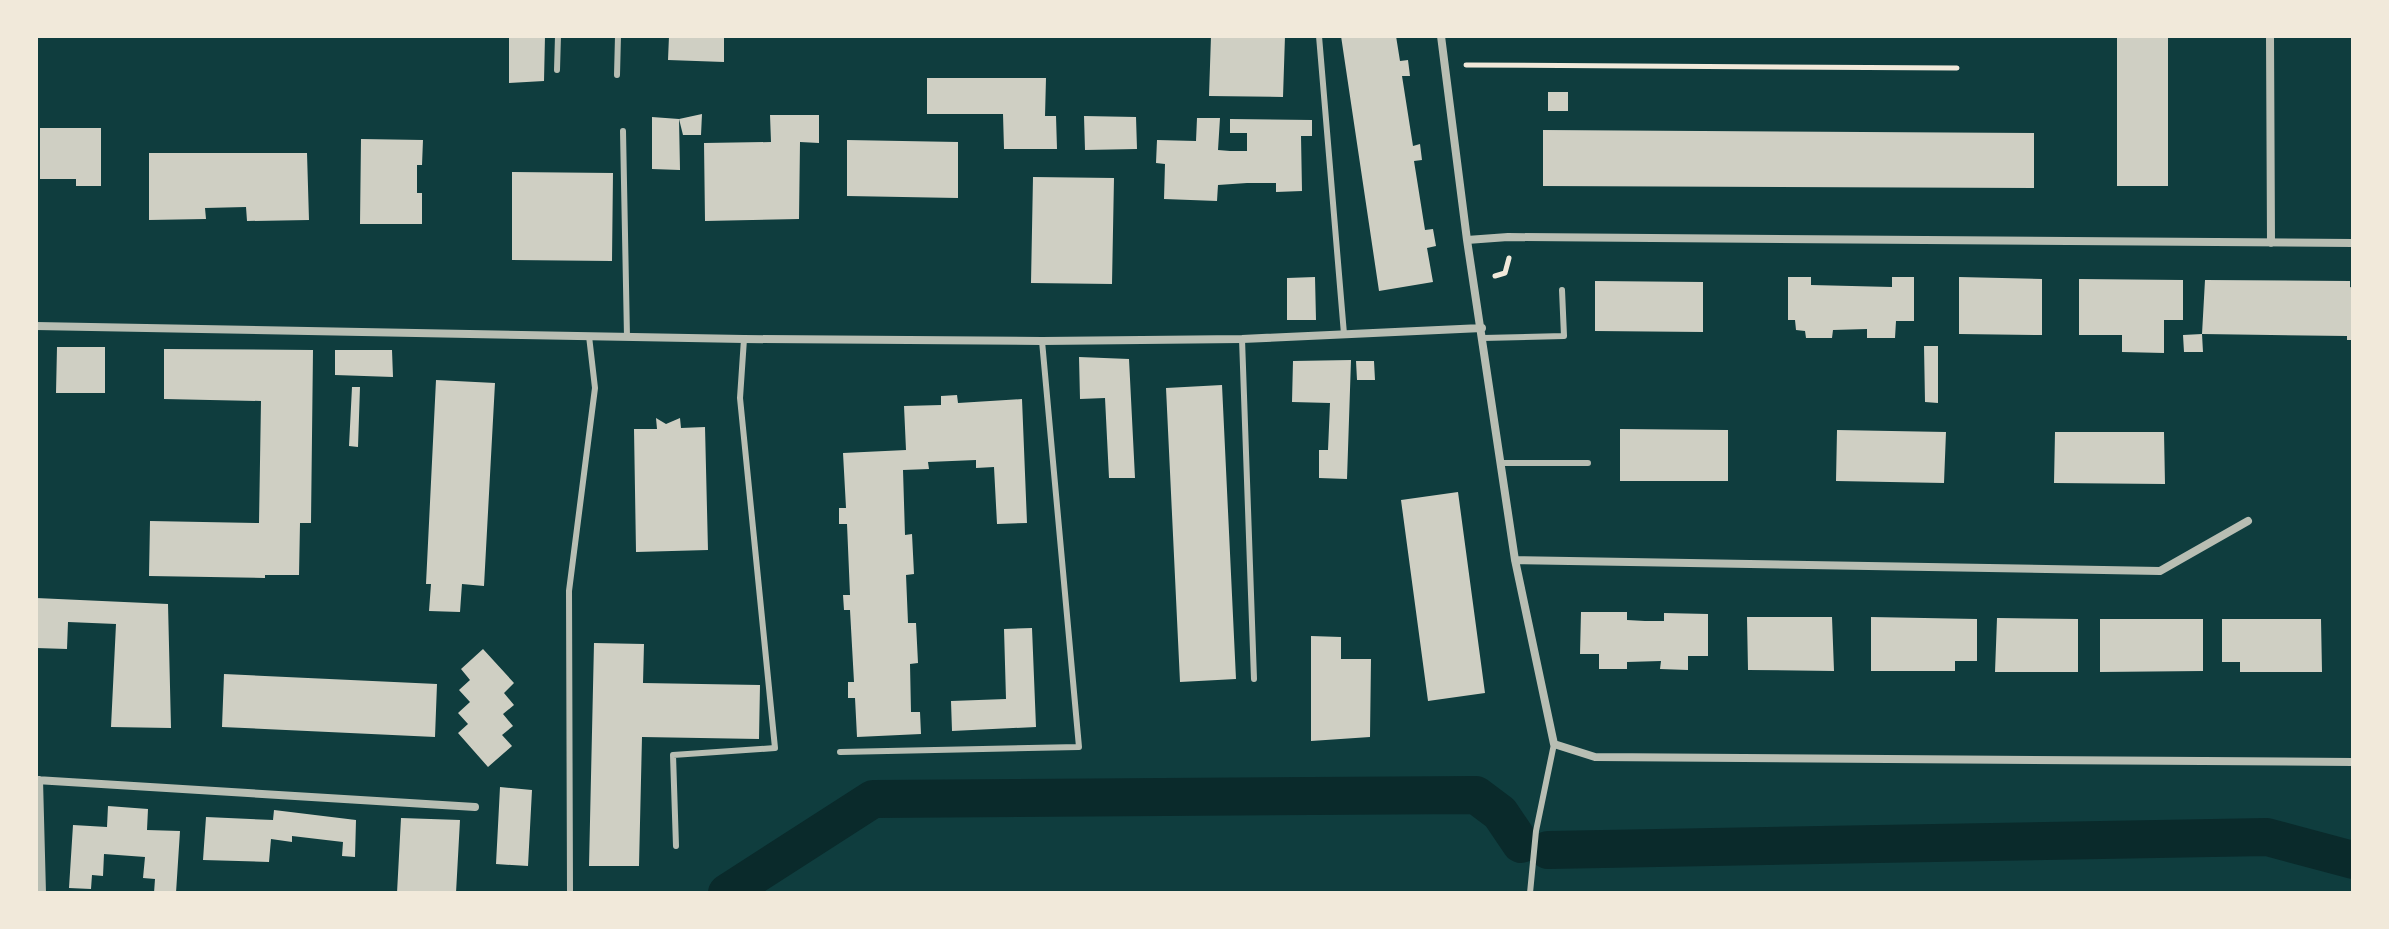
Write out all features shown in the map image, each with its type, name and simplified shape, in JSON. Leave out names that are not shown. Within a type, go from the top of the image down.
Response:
[{"type":"street","points":[[1441,36],[1467,240],[1515,560],[1554,744],[1595,757],[2353,762]]},
{"type":"street","points":[[2270,36],[2271,243]]},
{"type":"street","points":[[1467,240],[1508,237],[2353,243]]},
{"type":"street","points":[[36,326],[744,339],[1042,341],[1242,339],[1482,328]]},
{"type":"street","points":[[1515,560],[2160,571],[2248,521]]},
{"type":"street","points":[[42,893],[37,780],[475,807]]},
{"type":"lane","points":[[557,70],[558,36]]},
{"type":"lane","points":[[617,75],[618,36]]},
{"type":"lane","points":[[1319,36],[1344,334]]},
{"type":"lane","points":[[623,131],[627,337]]},
{"type":"lane","points":[[1483,338],[1564,336],[1562,290]]},
{"type":"lane","points":[[570,893],[569,591],[595,388],[589,336]]},
{"type":"lane","points":[[676,846],[673,755],[775,748],[740,398],[744,339]]},
{"type":"lane","points":[[1242,339],[1254,679]]},
{"type":"lane","points":[[840,752],[1079,747],[1042,341]]},
{"type":"lane","points":[[1501,463],[1588,463]]},
{"type":"lane","points":[[1530,893],[1536,831],[1554,744]]},
{"type":"path","points":[[1445,65],[1957,68]]},
{"type":"building","points":[[509,36],[545,36],[544,81],[509,83]]},
{"type":"building","points":[[669,36],[724,36],[724,62],[668,60]]},
{"type":"building","points":[[1211,36],[1285,36],[1283,97],[1209,96]]},
{"type":"building","points":[[1341,36],[1396,36],[1400,61],[1408,60],[1410,76],[1402,76],[1413,146],[1420,144],[1422,160],[1414,161],[1425,230],[1433,229],[1436,246],[1427,248],[1433,282],[1379,291]]},
{"type":"building","points":[[2117,36],[2168,36],[2168,186],[2117,186]]},
{"type":"building","points":[[927,78],[1046,78],[1045,116],[1056,116],[1057,149],[1004,149],[1003,114],[927,114]]},
{"type":"building","points":[[1548,92],[1568,92],[1568,111],[1548,111]]},
{"type":"building","points":[[702,114],[701,135],[683,135],[679,119]]},
{"type":"building","points":[[770,115],[819,115],[819,143],[800,142],[799,219],[705,221],[704,143],[771,142]]},
{"type":"building","points":[[1084,116],[1136,117],[1137,149],[1085,150]]},
{"type":"building","points":[[652,117],[679,119],[680,170],[652,169]]},
{"type":"building","points":[[1197,118],[1220,118],[1218,150],[1230,151],[1247,151],[1247,133],[1230,133],[1230,119],[1312,120],[1312,136],[1301,136],[1302,191],[1276,192],[1276,183],[1247,183],[1218,185],[1217,201],[1164,199],[1165,164],[1156,163],[1157,140],[1196,141]]},
{"type":"building","points":[[40,128],[101,128],[101,186],[76,186],[76,179],[40,179]]},
{"type":"building","points":[[1543,130],[2034,133],[2034,188],[1543,186]]},
{"type":"building","points":[[361,139],[423,140],[422,165],[417,165],[417,193],[422,193],[422,224],[360,224]]},
{"type":"building","points":[[847,140],[958,142],[958,198],[847,196]]},
{"type":"building","points":[[149,153],[307,153],[309,220],[247,221],[246,207],[205,208],[206,219],[149,220]]},
{"type":"building","points":[[512,172],[613,173],[612,261],[512,260]]},
{"type":"building","points":[[1033,177],[1114,178],[1112,284],[1031,283]]},
{"type":"building","points":[[1315,277],[1316,320],[1287,320],[1287,278]]},
{"type":"building","points":[[1788,277],[1811,277],[1811,285],[1892,287],[1892,277],[1914,277],[1914,321],[1896,321],[1895,338],[1867,338],[1867,329],[1833,330],[1832,338],[1806,338],[1805,331],[1796,330],[1795,320],[1788,320]]},
{"type":"building","points":[[1959,277],[2042,279],[2042,335],[1959,334]]},
{"type":"building","points":[[2079,279],[2183,280],[2183,320],[2164,320],[2164,353],[2122,352],[2122,335],[2079,335]]},
{"type":"building","points":[[2205,280],[2350,281],[2353,288],[2353,340],[2347,340],[2347,336],[2202,334]]},
{"type":"building","points":[[1595,281],[1703,282],[1703,332],[1595,331]]},
{"type":"building","points":[[2202,334],[2203,352],[2184,352],[2183,335]]},
{"type":"building","points":[[1924,346],[1938,346],[1938,403],[1925,402]]},
{"type":"building","points":[[57,347],[105,347],[105,393],[56,393]]},
{"type":"building","points":[[164,349],[313,350],[311,523],[300,523],[299,575],[265,575],[265,578],[149,576],[150,521],[259,523],[261,401],[164,399]]},
{"type":"building","points":[[335,350],[392,350],[393,377],[335,375]]},
{"type":"building","points":[[1079,357],[1129,359],[1135,478],[1109,478],[1105,398],[1080,399]]},
{"type":"building","points":[[1351,360],[1347,479],[1319,478],[1319,450],[1328,450],[1330,403],[1292,402],[1293,361]]},
{"type":"building","points":[[1356,361],[1374,361],[1375,380],[1357,380]]},
{"type":"building","points":[[436,380],[495,383],[484,586],[462,584],[460,612],[429,611],[431,584],[426,584]]},
{"type":"building","points":[[1222,385],[1236,679],[1180,682],[1166,388]]},
{"type":"building","points":[[352,387],[360,387],[358,447],[349,446]]},
{"type":"building","points":[[957,395],[958,403],[1022,399],[1027,523],[997,524],[994,467],[976,468],[976,460],[928,462],[929,469],[903,470],[905,535],[912,534],[914,574],[906,575],[908,623],[916,623],[918,663],[910,664],[911,712],[920,712],[921,734],[857,737],[855,698],[848,698],[848,682],[854,682],[850,610],[844,610],[843,595],[850,595],[847,524],[839,524],[839,508],[846,508],[843,453],[906,450],[904,406],[941,405],[941,396]]},
{"type":"building","points":[[656,418],[666,424],[680,418],[681,428],[705,427],[708,550],[636,552],[634,429],[657,429]]},
{"type":"building","points":[[1620,429],[1728,430],[1728,481],[1620,481]]},
{"type":"building","points":[[1837,430],[1946,432],[1944,483],[1836,481]]},
{"type":"building","points":[[2055,432],[2164,432],[2165,484],[2054,483]]},
{"type":"building","points":[[1458,492],[1485,693],[1428,701],[1401,500]]},
{"type":"building","points":[[36,598],[168,604],[171,728],[111,727],[116,624],[68,622],[67,649],[36,648]]},
{"type":"building","points":[[1581,612],[1627,612],[1627,620],[1645,621],[1664,621],[1664,613],[1708,614],[1708,656],[1688,656],[1688,670],[1660,669],[1661,661],[1627,662],[1627,669],[1599,669],[1599,654],[1580,654]]},
{"type":"building","points":[[1747,617],[1832,617],[1834,671],[1748,670]]},
{"type":"building","points":[[1871,617],[1977,619],[1977,661],[1955,661],[1955,671],[1871,671]]},
{"type":"building","points":[[1997,618],[2078,619],[2078,672],[1995,672]]},
{"type":"building","points":[[2100,619],[2203,619],[2203,671],[2100,672]]},
{"type":"building","points":[[2222,619],[2321,619],[2322,672],[2240,672],[2240,662],[2222,662]]},
{"type":"building","points":[[1032,628],[1036,727],[952,731],[951,701],[1006,699],[1004,629]]},
{"type":"building","points":[[1311,636],[1341,637],[1341,659],[1371,659],[1370,737],[1311,741]]},
{"type":"building","points":[[594,643],[644,644],[643,683],[760,685],[759,739],[642,737],[639,866],[589,866]]},
{"type":"building","points":[[483,649],[514,683],[504,693],[514,705],[503,714],[513,726],[502,735],[512,746],[488,767],[458,733],[468,724],[458,713],[470,702],[459,690],[470,680],[461,669]]},
{"type":"building","points":[[224,674],[437,684],[435,737],[222,727]]},
{"type":"building","points":[[500,787],[532,790],[528,866],[496,864]]},
{"type":"building","points":[[108,806],[148,809],[147,830],[180,831],[176,893],[154,893],[155,879],[143,878],[145,857],[104,854],[103,876],[92,875],[91,889],[69,888],[73,825],[107,827]]},
{"type":"building","points":[[274,810],[356,820],[355,857],[342,856],[343,842],[292,836],[292,842],[271,839],[269,862],[203,860],[206,817],[273,820]]},
{"type":"building","points":[[401,818],[460,820],[456,893],[397,893]]},
{"type":"waterway","points":[[727,893],[873,799],[1476,795],[1500,813],[1521,844]]},
{"type":"waterway","points":[[1548,850],[2267,837],[2353,860]]}]
